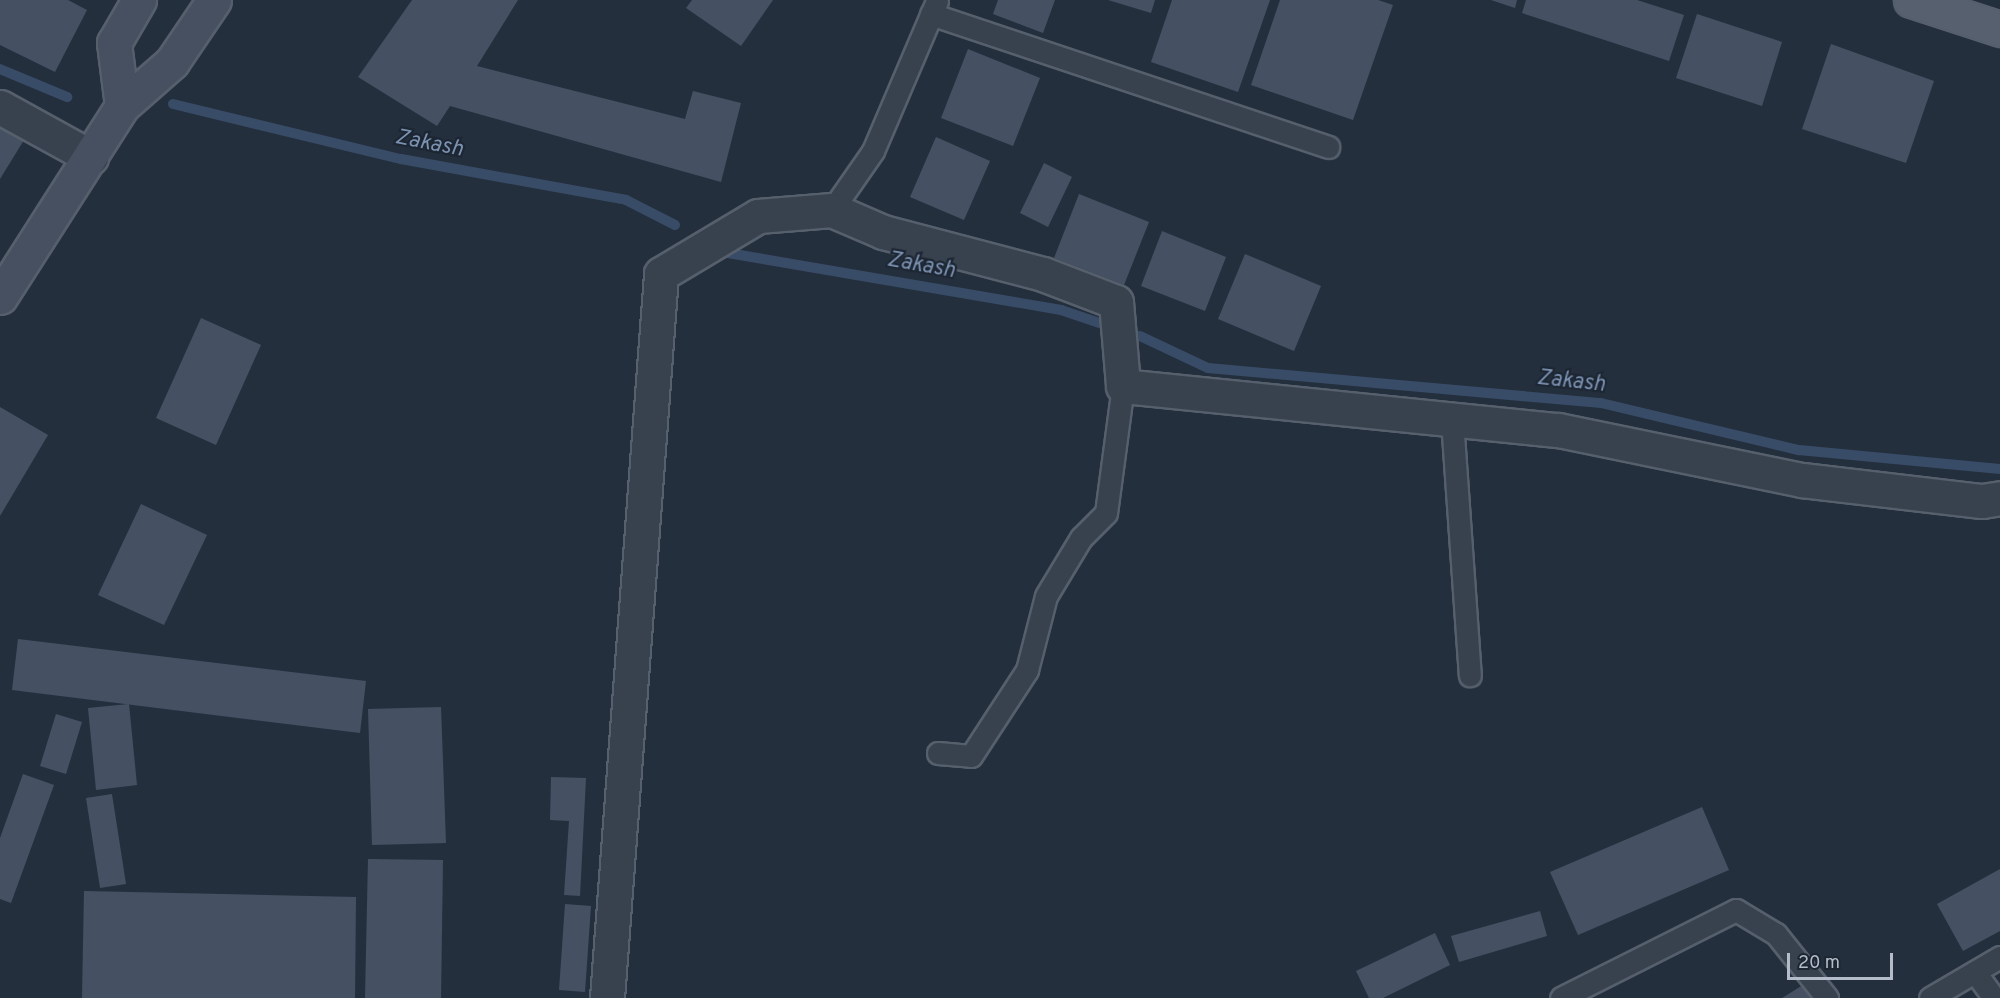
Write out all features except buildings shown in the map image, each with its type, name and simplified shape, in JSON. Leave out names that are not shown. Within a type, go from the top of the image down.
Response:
[{"type":"main road","points":[[122,106],[114,43],[139,0]]},
{"type":"main road","points":[[0,297],[122,106],[172,62],[214,0]]},
{"type":"main road","points":[[1911,0],[2000,29]]},
{"type":"street","points":[[0,107],[91,157]]},
{"type":"street","points":[[607,998],[661,274],[758,216],[832,210],[883,232],[1043,274],[1116,302],[1123,386],[1558,430],[1802,480],[1982,501],[2000,498]]},
{"type":"lane","points":[[832,210],[873,151],[934,7],[1328,147]]},
{"type":"lane","points":[[938,753],[971,756],[1027,670],[1046,596],[1082,538],[1106,513],[1123,386]]},
{"type":"lane","points":[[1452,420],[1470,675]]},
{"type":"lane","points":[[1562,998],[1736,910],[1776,934],[1827,998]]},
{"type":"lane","points":[[1929,998],[2000,957]]},
{"type":"lane","points":[[1975,972],[1994,998]]},
{"type":"waterway","name":"Zakash","points":[[0,69],[67,97]]},
{"type":"waterway","name":"Zakash","points":[[173,104],[401,159],[626,200],[675,225]]},
{"type":"waterway","name":"Zakash","points":[[728,253],[1061,310],[1105,325]]},
{"type":"waterway","name":"Zakash","points":[[1140,336],[1208,368],[1601,403],[1799,450],[2000,469]]}]
